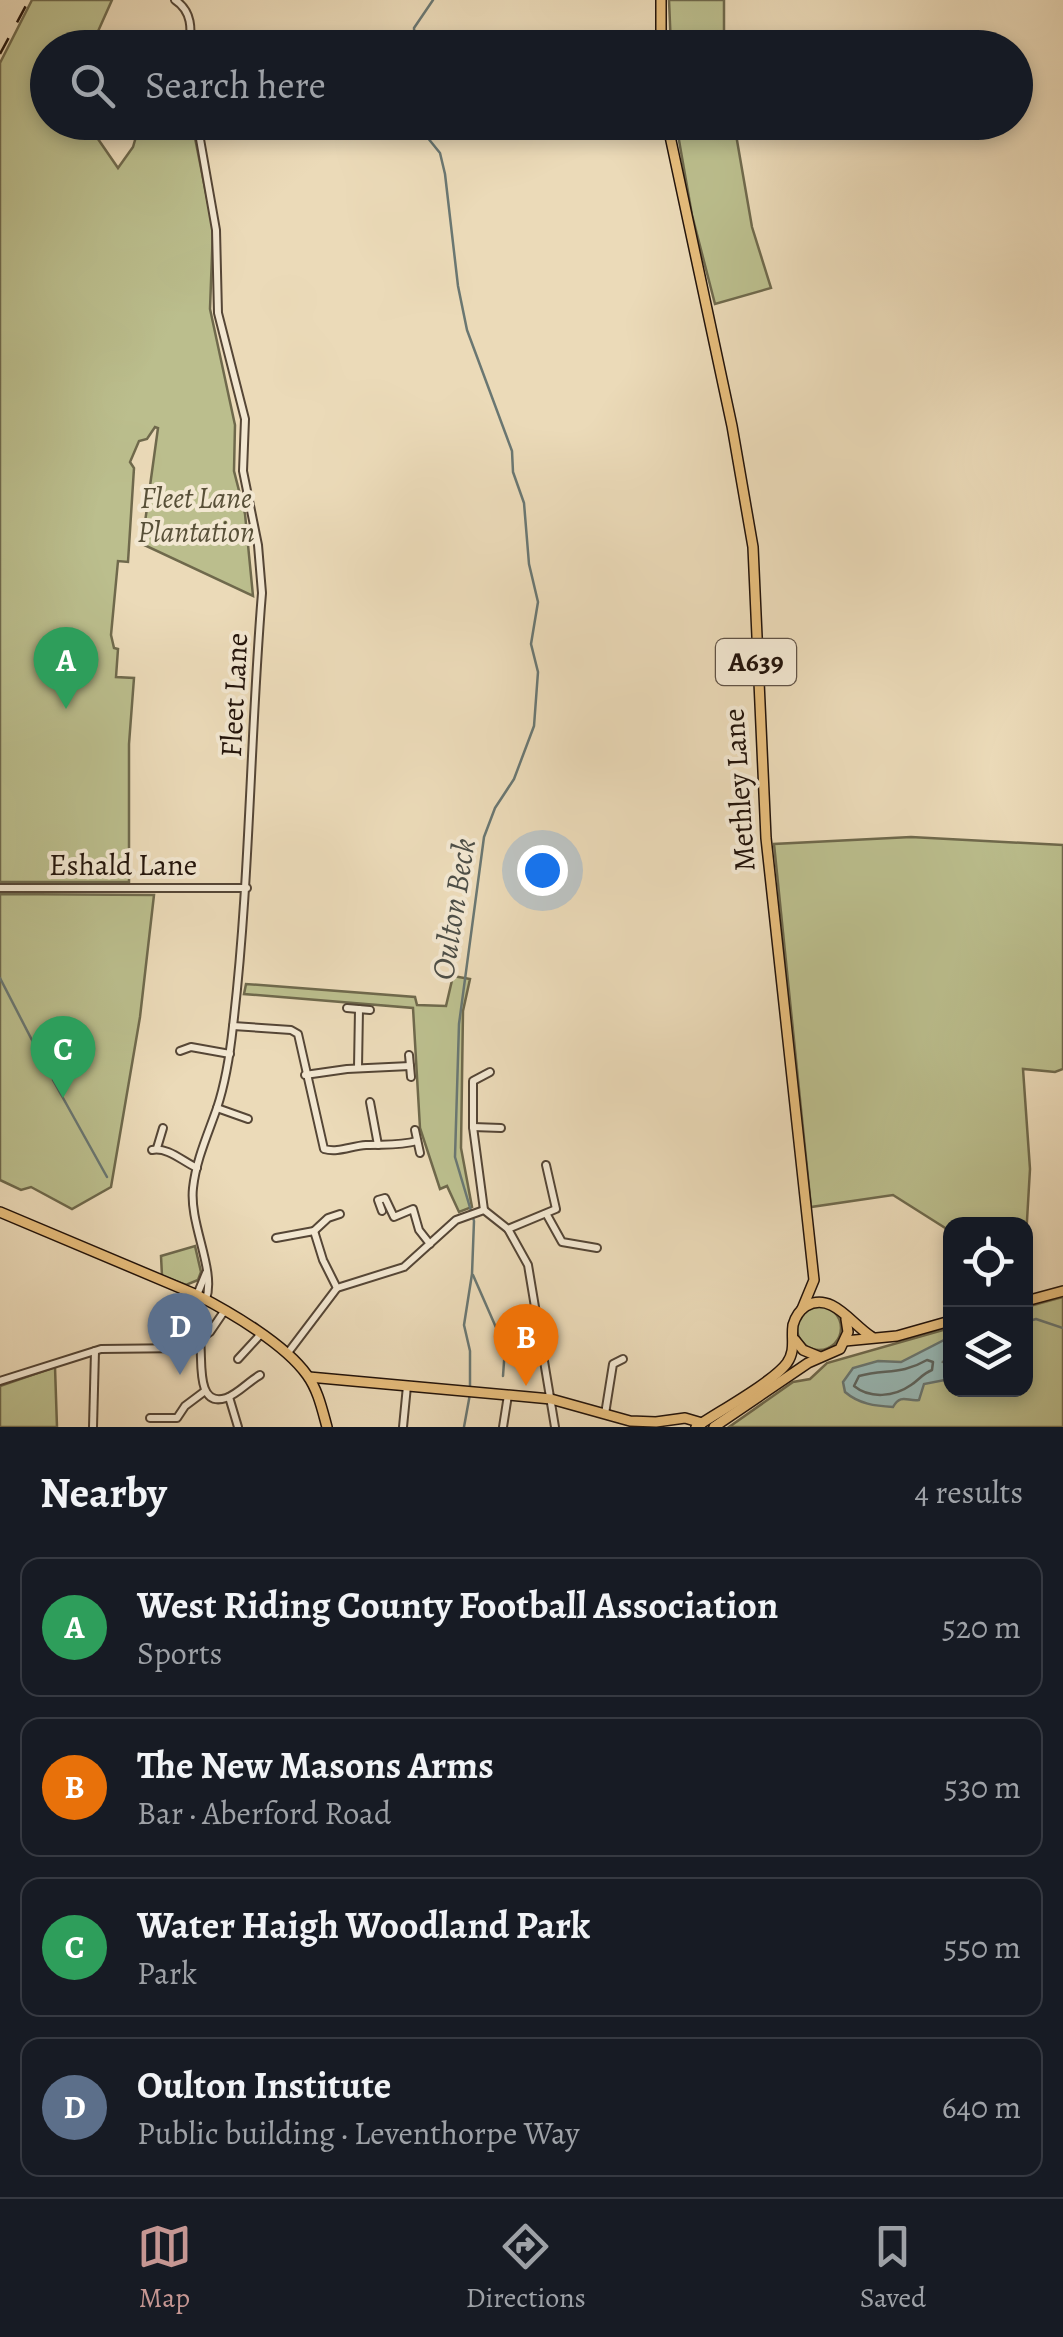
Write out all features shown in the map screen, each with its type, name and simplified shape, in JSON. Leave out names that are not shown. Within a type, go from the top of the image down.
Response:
[{"type":"main road","points":[[661,0],[661,30]]},
{"type":"main road","name":"Methley Lane","points":[[671,140],[750,526],[766,838],[814,1280],[802,1309]]},
{"type":"main road","points":[[0,1212],[226,1310],[287,1354],[309,1378],[327,1427]]},
{"type":"main road","points":[[814,1280],[845,1316],[872,1337]]},
{"type":"main road","points":[[1033,1299],[1063,1291]]},
{"type":"main road","points":[[309,1378],[551,1399],[630,1421],[684,1418],[699,1425],[786,1365],[794,1339],[793,1324],[802,1309],[816,1302],[835,1306]]},
{"type":"main road","points":[[845,1316],[846,1342]]},
{"type":"main road","points":[[714,1427],[820,1357],[833,1354],[846,1342],[898,1336],[943,1323]]},
{"type":"main road","points":[[794,1339],[803,1350],[820,1357]]},
{"type":"street","points":[[175,0],[187,11],[190,30]]},
{"type":"street","name":"Fleet Lane","points":[[200,140],[216,230],[216,301],[245,418],[243,471],[260,565],[247,888],[234,1026],[216,1108],[196,1168],[193,1209],[210,1285],[201,1297]]},
{"type":"street","name":"Eshald Lane","points":[[0,888],[247,888]]},
{"type":"street","points":[[347,1008],[370,1010]]},
{"type":"street","points":[[358,1068],[359,1009]]},
{"type":"street","points":[[234,1026],[295,1032],[300,1038],[324,1149],[332,1152],[417,1142]]},
{"type":"street","points":[[178,1051],[191,1047],[230,1054]]},
{"type":"street","points":[[409,1055],[411,1077]]},
{"type":"street","points":[[305,1075],[410,1066]]},
{"type":"street","points":[[480,1210],[473,1081],[490,1072]]},
{"type":"street","points":[[370,1102],[378,1145]]},
{"type":"street","points":[[216,1108],[248,1119]]},
{"type":"street","points":[[474,1126],[501,1128]]},
{"type":"street","points":[[163,1128],[154,1149],[196,1168]]},
{"type":"street","points":[[415,1130],[420,1152]]},
{"type":"street","points":[[508,1229],[555,1211],[557,1204],[546,1166]]},
{"type":"street","points":[[382,1211],[378,1200],[385,1198],[394,1216],[412,1209],[419,1230],[430,1244]]},
{"type":"street","points":[[287,1354],[338,1288],[404,1267],[465,1215],[480,1210],[494,1214],[508,1229],[529,1270],[555,1427]]},
{"type":"street","points":[[276,1238],[314,1231],[328,1218],[340,1214]]},
{"type":"street","points":[[548,1215],[562,1242],[597,1248]]},
{"type":"street","points":[[314,1231],[322,1260],[338,1288]]},
{"type":"street","points":[[0,1381],[95,1350],[187,1348],[200,1342],[226,1310]]},
{"type":"street","points":[[238,1359],[260,1334]]},
{"type":"street","points":[[200,1342],[206,1391]]},
{"type":"street","points":[[93,1427],[95,1350]]},
{"type":"street","points":[[605,1414],[613,1364],[623,1359]]},
{"type":"street","points":[[206,1391],[222,1399],[260,1374]]},
{"type":"street","points":[[403,1427],[407,1386]]},
{"type":"street","points":[[150,1418],[176,1418],[206,1391]]},
{"type":"street","points":[[503,1427],[508,1395]]},
{"type":"street","points":[[230,1396],[238,1427]]},
{"type":"green space","name":"Fleet Lane Plantation","points":[[32,0],[112,0],[99,30],[30,30],[30,140],[99,140],[118,168],[135,140],[195,140],[213,228],[210,309],[235,425],[234,471],[245,514],[253,596],[142,544],[158,428],[155,427],[147,439],[139,441],[130,462],[134,468],[128,562],[118,561],[111,635],[114,648],[118,649],[116,677],[134,678],[129,744],[129,882],[0,882],[0,63]]},
{"type":"green space","points":[[669,0],[724,0],[724,30],[670,30]]},
{"type":"green space","points":[[679,140],[737,140],[752,227],[771,288],[715,304],[692,215]]},
{"type":"green space","points":[[911,837],[1063,845],[1063,1069],[1023,1069],[1030,1169],[1027,1217],[943,1217],[943,1227],[893,1195],[811,1207],[774,844]]},
{"type":"green space","points":[[0,894],[154,895],[140,1017],[111,1187],[72,1209],[31,1187],[21,1190],[0,1180]]},
{"type":"green space","points":[[453,976],[470,979],[463,1011],[461,1148],[472,1207],[459,1212],[447,1186],[440,1189],[420,1128],[413,1008],[244,994],[246,984],[415,997],[417,1005],[446,1006]]},
{"type":"green space","points":[[195,1246],[201,1272],[198,1280],[186,1285],[162,1276],[161,1256]]},
{"type":"green space","points":[[1063,1297],[1063,1427],[729,1427],[793,1382],[810,1379],[827,1363],[943,1330],[943,1397],[1033,1397],[1033,1305]]},
{"type":"green space","points":[[819,1306],[834,1313],[841,1328],[834,1343],[819,1350],[804,1343],[797,1328],[804,1313]]},
{"type":"green space","points":[[55,1367],[57,1427],[0,1427],[0,1386]]},
{"type":"water","points":[[943,1341],[943,1380],[924,1384],[919,1400],[902,1399],[893,1407],[880,1406],[845,1392],[843,1382],[853,1368],[878,1361],[901,1362]]},
{"type":"waterway","name":"Oulton Beck","points":[[414,30],[433,0]]},
{"type":"waterway","name":"Oulton Beck","points":[[429,140],[440,153],[445,174],[467,330],[512,451],[513,472],[524,503],[529,564],[538,602],[531,644],[538,672],[534,726],[514,779],[495,808],[484,837],[459,1024],[455,1157],[474,1221],[472,1274],[464,1325],[470,1351],[470,1386]]},
{"type":"waterway","points":[[0,978],[35,1046]]},
{"type":"waterway","points":[[53,1080],[107,1177]]},
{"type":"waterway","points":[[473,1275],[505,1348],[503,1376]]},
{"type":"waterway","points":[[1033,1320],[1063,1328]]},
{"type":"waterway","name":"Oulton Beck","points":[[464,1427],[470,1394]]},
{"type":"railway","points":[[0,54],[29,0]]},
{"type":"place","name":"West Riding County Football Association","points":[[66,709]]},
{"type":"place","name":"Water Haigh Woodland Park","points":[[63,1098]]},
{"type":"place","name":"Oulton Institute","points":[[180,1375]]},
{"type":"place","name":"The New Masons Arms","points":[[526,1386]]}]
